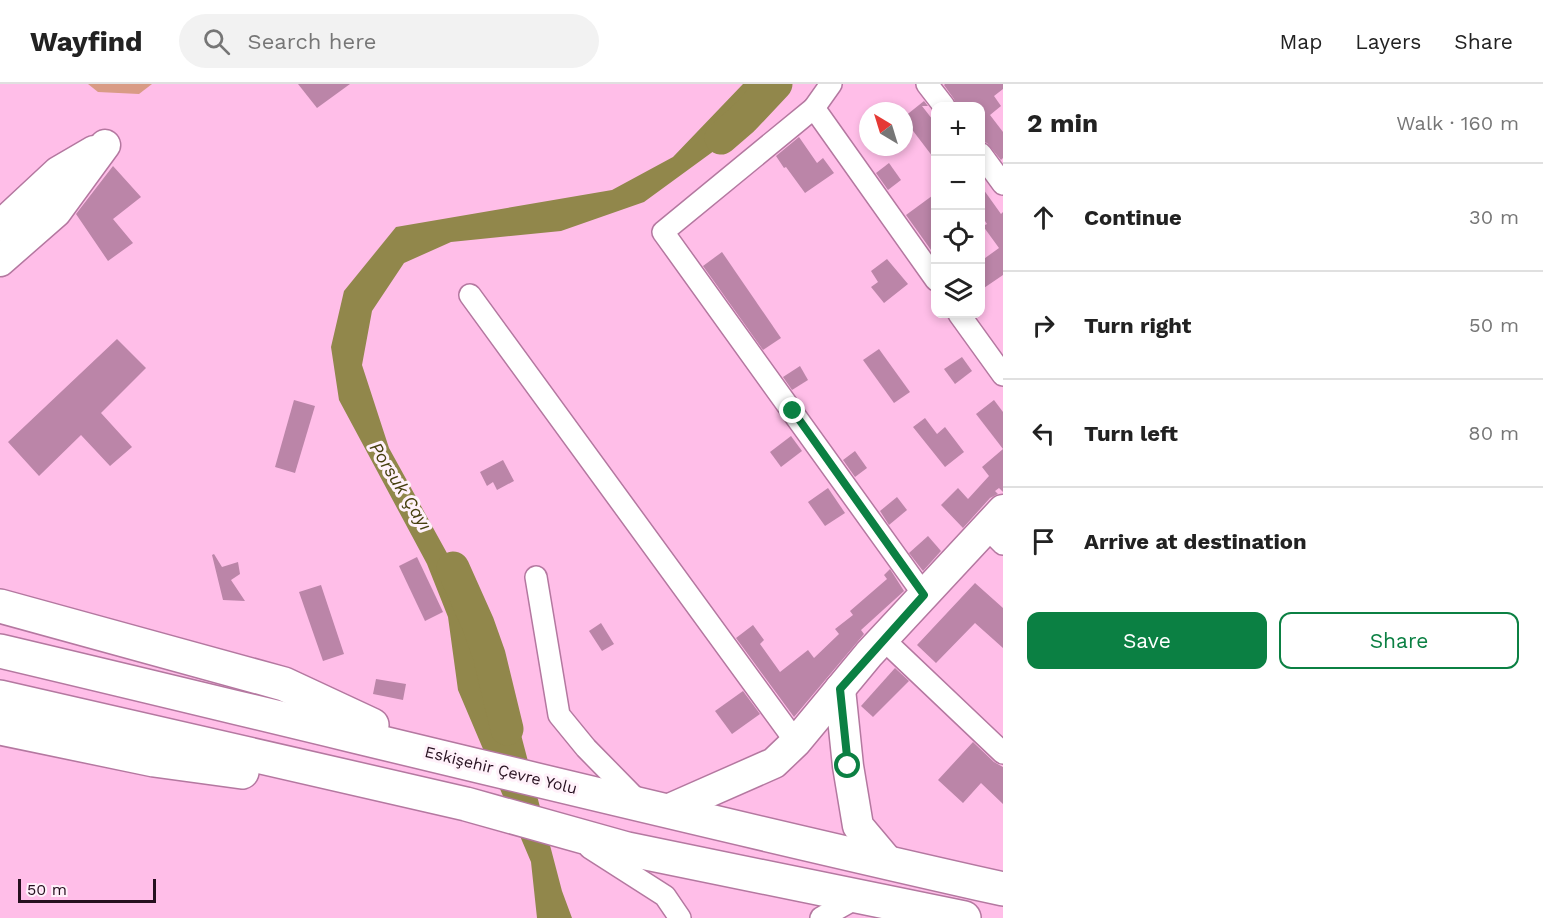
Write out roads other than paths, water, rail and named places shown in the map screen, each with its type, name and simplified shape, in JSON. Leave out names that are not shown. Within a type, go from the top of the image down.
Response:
[{"type":"highway","points":[[0,606],[284,684],[440,755]]},
{"type":"highway","name":"Eskişehir Çevre Yolu","points":[[0,651],[653,808],[1003,889]]},
{"type":"highway","points":[[0,697],[466,804],[627,849],[949,916]]},
{"type":"highway","points":[[0,728],[154,760],[466,804]]},
{"type":"street","points":[[831,84],[814,108],[663,232],[924,595]]},
{"type":"street","points":[[927,84],[941,102]]},
{"type":"street","points":[[814,108],[931,273]]},
{"type":"street","points":[[0,226],[58,172],[105,145],[56,212],[0,261]]},
{"type":"street","points":[[982,156],[1003,184]]},
{"type":"street","points":[[470,295],[796,742]]},
{"type":"street","points":[[962,318],[1003,375]]},
{"type":"street","points":[[536,577],[559,715],[586,748],[653,808],[774,763],[796,742],[883,639],[924,595],[998,527]]},
{"type":"street","points":[[883,639],[1003,753]]},
{"type":"street","points":[[840,689],[848,766],[858,826],[890,864]]},
{"type":"street","points":[[564,833],[665,896],[680,918]]},
{"type":"street","points":[[821,918],[858,897]]},
{"type":"water","points":[[743,84],[772,84],[733,137],[644,202],[561,231],[451,242],[404,263],[372,311],[362,365],[389,448],[469,593],[479,653],[519,727],[562,891],[572,918],[537,918],[531,862],[458,690],[448,617],[427,564],[339,400],[331,347],[344,291],[396,227],[612,190],[673,157]]},
{"type":"waterway","name":"Porsuk Çayı","points":[[721,138],[743,119],[776,84]]},
{"type":"waterway","name":"Porsuk Çayı","points":[[453,568],[489,655],[507,729]]}]
